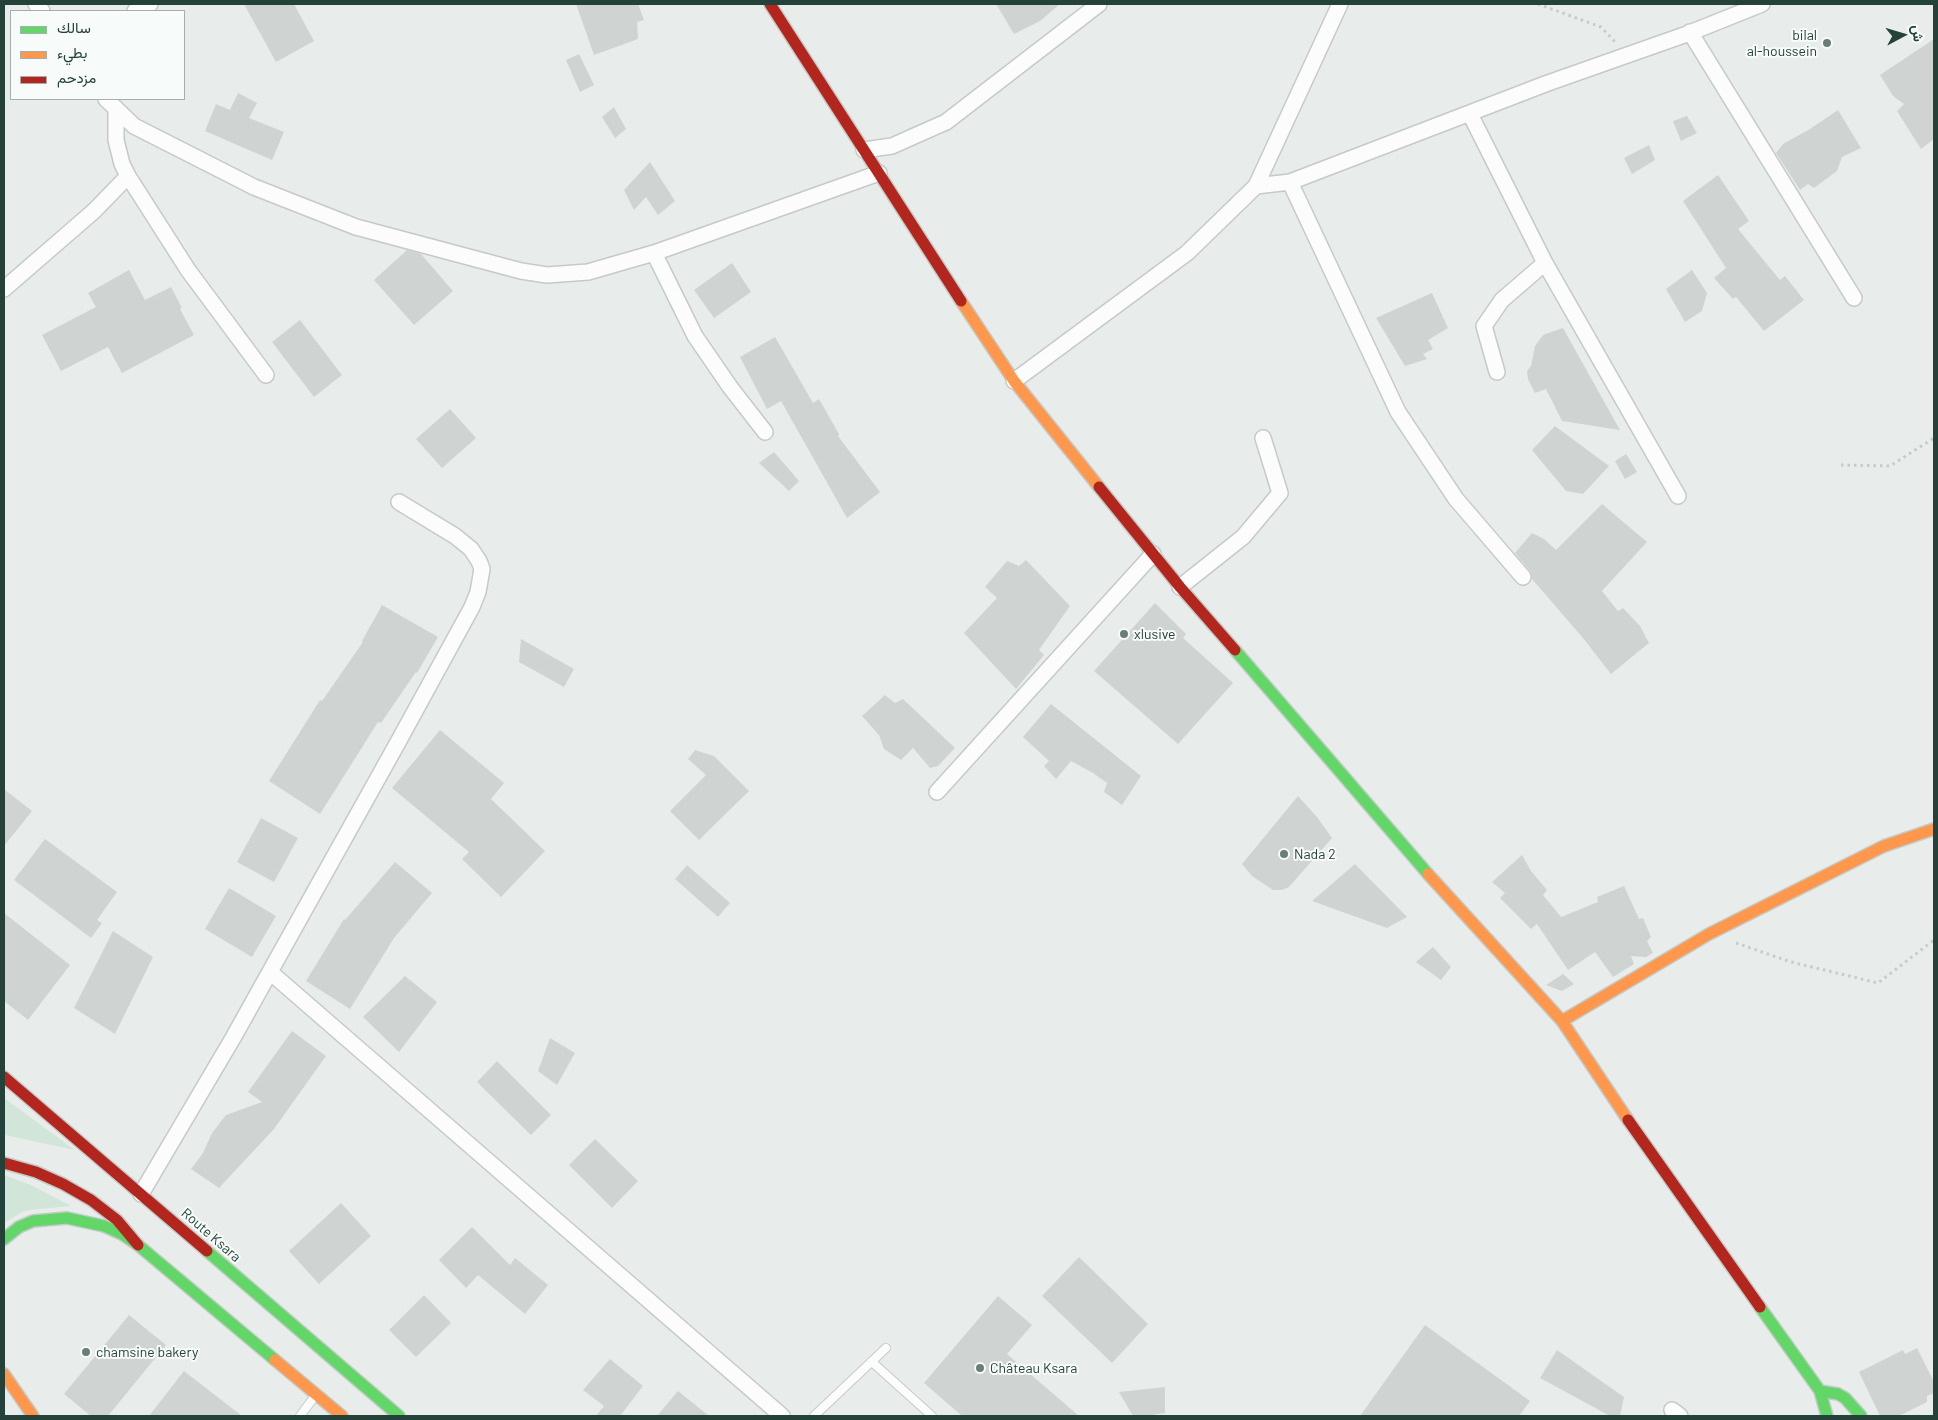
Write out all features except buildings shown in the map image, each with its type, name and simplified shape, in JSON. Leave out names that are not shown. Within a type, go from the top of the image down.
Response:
[{"type":"main road","points":[[770,4],[1014,381],[1180,587],[1451,900],[1562,1022],[1648,1150],[1820,1390],[1827,1416]]},
{"type":"main road","points":[[1562,1022],[1709,934],[1884,846],[1934,829]]},
{"type":"main road","name":"Route Ksara","points":[[4,1077],[399,1416]]},
{"type":"main road","points":[[4,1163],[36,1172],[63,1184],[91,1200],[116,1220],[138,1245]]},
{"type":"main road","points":[[4,1239],[18,1227],[32,1221],[48,1218],[67,1218],[104,1226],[122,1234],[138,1245],[342,1416]]},
{"type":"main road","points":[[4,1374],[33,1416]]},
{"type":"main road","points":[[1820,1390],[1838,1394],[1845,1398],[1861,1416]]},
{"type":"street","points":[[137,10],[150,4]]},
{"type":"street","points":[[864,150],[892,146],[946,122],[1099,4]]},
{"type":"street","points":[[1014,381],[1187,253],[1256,186],[1340,4]]},
{"type":"street","points":[[1256,186],[1290,182],[1548,83],[1762,4]]},
{"type":"street","points":[[1690,32],[1854,298]]},
{"type":"street","points":[[111,104],[116,140],[122,164],[128,176],[188,270],[266,375]]},
{"type":"street","points":[[111,104],[134,126],[254,187],[364,229],[521,271],[547,275],[588,272],[654,253],[879,173]]},
{"type":"street","points":[[1470,114],[1545,262],[1678,496]]},
{"type":"street","points":[[4,289],[94,211],[128,176]]},
{"type":"street","points":[[1290,182],[1398,412],[1456,499],[1523,577]]},
{"type":"street","points":[[654,253],[694,336],[765,432]]},
{"type":"street","points":[[1497,372],[1484,326],[1502,300],[1545,262]]},
{"type":"street","points":[[1180,587],[1243,537],[1280,493],[1264,438]]},
{"type":"street","points":[[141,1194],[270,972],[467,616],[478,592],[482,569],[479,560],[471,549],[455,536],[399,502]]},
{"type":"street","points":[[937,792],[1153,554]]},
{"type":"street","points":[[270,972],[782,1416]]},
{"type":"lane","points":[[814,1416],[886,1348]]},
{"type":"lane","points":[[872,1362],[932,1416]]},
{"type":"lane","points":[[300,1416],[316,1395]]},
{"type":"path","points":[[1538,4],[1601,27],[1628,55]]},
{"type":"path","points":[[1841,465],[1890,466],[1934,438]]},
{"type":"path","points":[[1709,934],[1791,962],[1878,983],[1934,940]]},
{"type":"green space","points":[[4,1098],[75,1150],[4,1135]]},
{"type":"green space","points":[[4,1175],[31,1185],[71,1206],[22,1212],[4,1223]]},
{"type":"traffic: fast","points":[[1235,650],[1428,874]]},
{"type":"traffic: fast","points":[[4,1239],[19,1227],[33,1221],[67,1218],[104,1226],[122,1234],[138,1245],[275,1360]]},
{"type":"traffic: fast","points":[[207,1251],[399,1416]]},
{"type":"traffic: fast","points":[[1760,1307],[1820,1391],[1827,1416]]},
{"type":"traffic: fast","points":[[1820,1391],[1838,1394],[1845,1398],[1861,1416]]},
{"type":"traffic: slow","points":[[961,301],[1014,381],[1099,487]]},
{"type":"traffic: slow","points":[[1562,1021],[1709,934],[1884,846],[1934,829]]},
{"type":"traffic: slow","points":[[1428,874],[1562,1021],[1628,1120]]},
{"type":"traffic: slow","points":[[275,1360],[342,1416]]},
{"type":"traffic: slow","points":[[4,1374],[33,1416]]},
{"type":"traffic: jam","points":[[770,4],[961,301]]},
{"type":"traffic: jam","points":[[1099,487],[1180,587],[1235,650]]},
{"type":"traffic: jam","points":[[4,1077],[207,1251]]},
{"type":"traffic: jam","points":[[1628,1120],[1760,1307]]},
{"type":"traffic: jam","points":[[4,1163],[36,1172],[63,1184],[91,1200],[117,1220],[138,1245]]},
{"type":"place","name":"bilal al-houssein","points":[[1827,43]]},
{"type":"place","name":"xlusive","points":[[1124,634]]},
{"type":"place","name":"Nada 2","points":[[1284,854]]},
{"type":"place","name":"chamsine bakery","points":[[86,1352]]},
{"type":"place","name":"Château Ksara","points":[[980,1368]]}]
